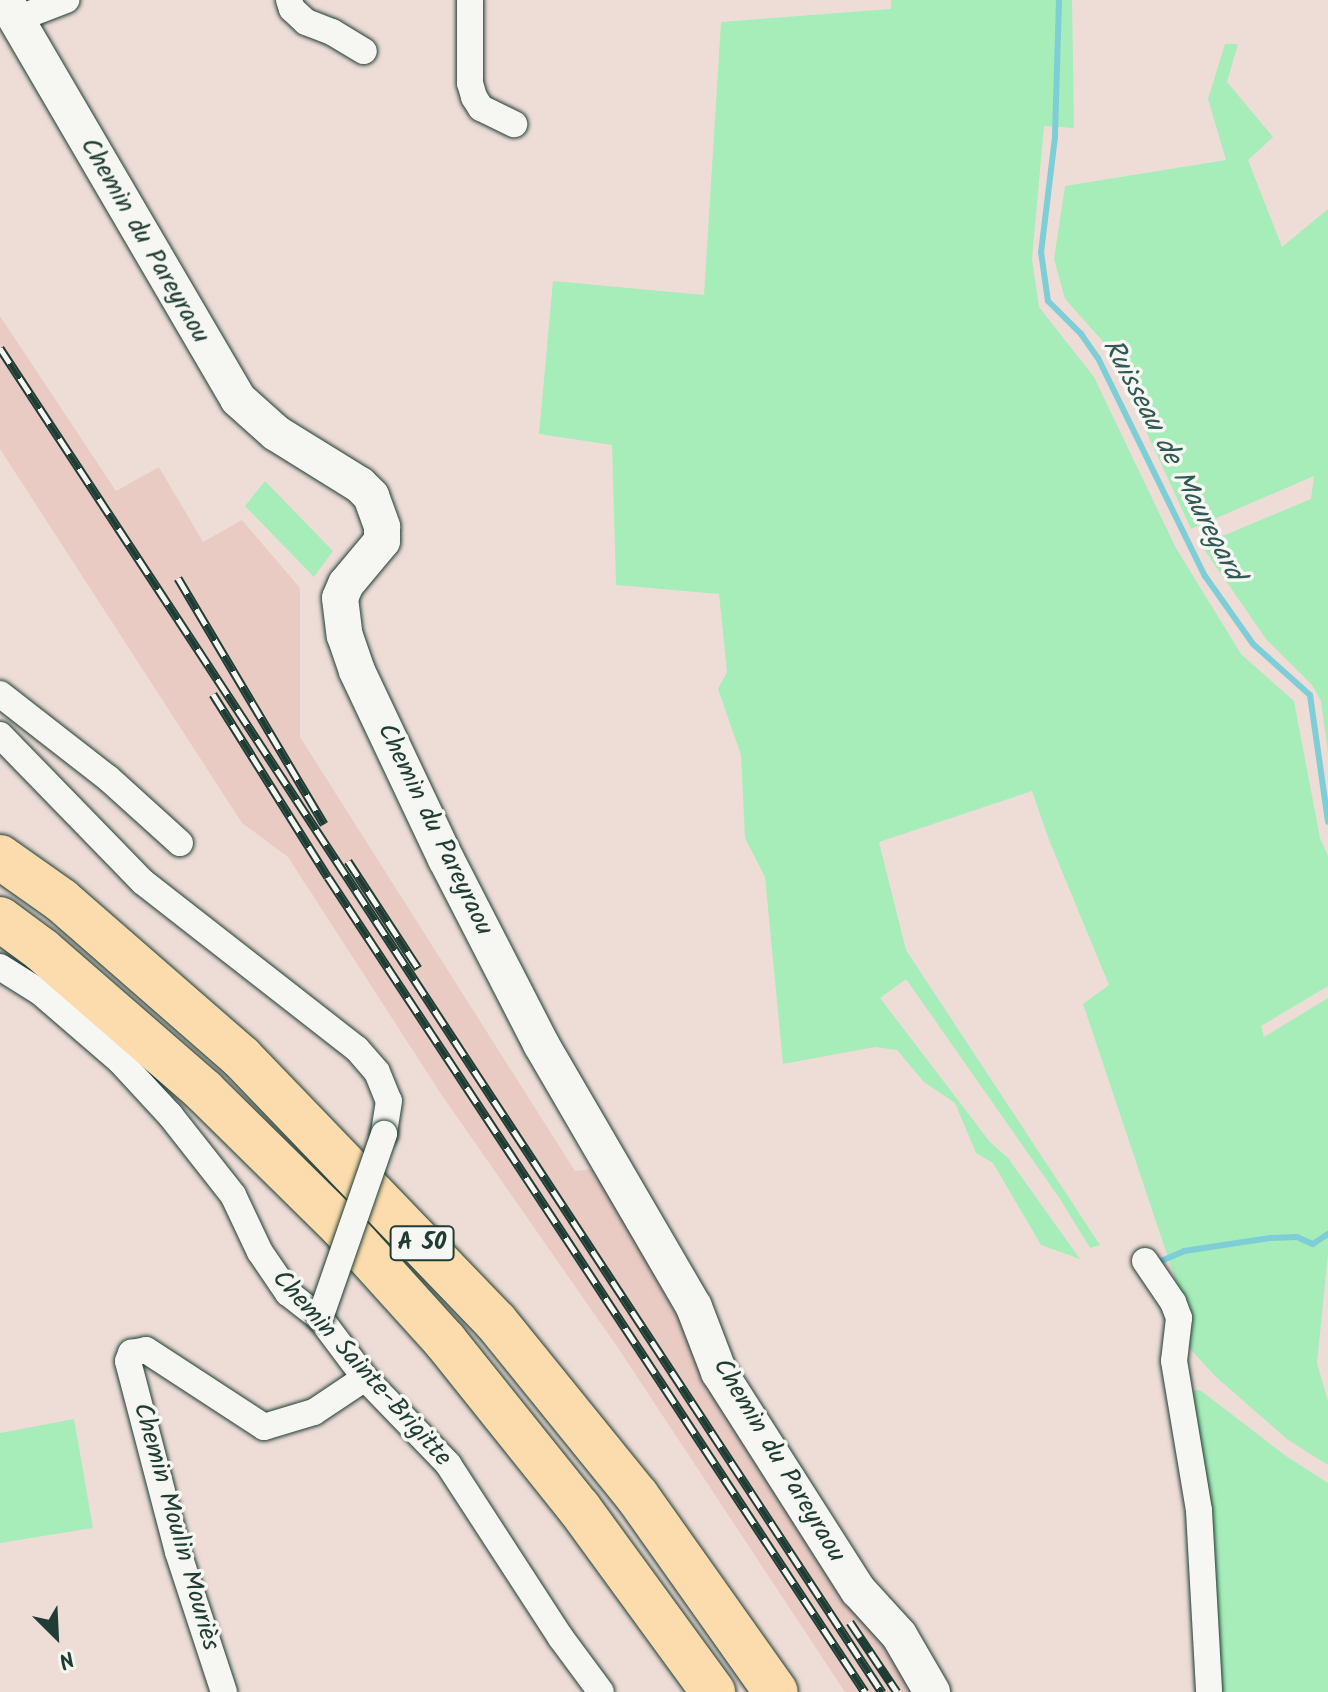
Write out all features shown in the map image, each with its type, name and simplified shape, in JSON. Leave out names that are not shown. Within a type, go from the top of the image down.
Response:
[{"type":"highway","name":"A 50","points":[[0,857],[61,900],[241,1057],[496,1322],[637,1496],[776,1692]]},
{"type":"highway","name":"A 50","points":[[0,919],[42,950],[204,1091],[342,1227],[445,1341],[579,1508],[713,1692]]},
{"type":"street","points":[[11,10],[66,0]]},
{"type":"street","points":[[289,0],[292,9],[306,22],[332,32],[364,51]]},
{"type":"street","points":[[470,0],[470,83],[474,97],[481,108],[514,124]]},
{"type":"street","name":"Chemin du Pareyraou","points":[[11,10],[238,399],[276,433],[360,485],[371,496],[382,527],[382,541],[371,558],[346,584],[340,598],[345,636],[357,671],[446,859],[541,1044],[694,1307],[719,1372],[858,1590],[899,1635],[932,1692]]},
{"type":"street","points":[[0,694],[108,778],[180,843]]},
{"type":"street","points":[[0,735],[143,882],[357,1049],[377,1072],[389,1101],[384,1134],[320,1318]]},
{"type":"street","name":"Chemin Sainte-Brigitte","points":[[0,967],[40,992],[120,1061],[170,1115],[233,1195],[260,1252],[288,1293],[320,1318],[365,1378],[448,1464],[601,1692]]},
{"type":"street","points":[[1145,1261],[1173,1302],[1179,1318],[1174,1361],[1199,1511],[1209,1692]]},
{"type":"street","name":"Chemin Moulin Mouriès","points":[[224,1692],[178,1552],[128,1361],[137,1349],[146,1350],[264,1427],[314,1412],[365,1378]]},
{"type":"shaded area","points":[[0,316],[116,491],[159,467],[203,542],[242,520],[300,588],[300,737],[575,1171],[594,1169],[703,1361],[912,1692],[845,1692],[618,1348],[441,1094],[288,857],[242,823],[0,449]]},
{"type":"green space","points":[[891,0],[1072,0],[1074,128],[1044,126],[1032,259],[1039,307],[1094,377],[1176,548],[1241,654],[1294,701],[1320,838],[1328,856],[1328,986],[1261,1026],[1264,1037],[1328,998],[1328,1254],[1317,1363],[1328,1401],[1328,1465],[1288,1440],[1215,1376],[1184,1342],[1187,1314],[1083,1004],[1109,985],[1032,791],[879,842],[906,950],[1100,1245],[1090,1248],[1060,1199],[906,979],[880,998],[990,1142],[1008,1158],[1080,1259],[1041,1245],[993,1163],[976,1153],[955,1103],[924,1082],[897,1050],[875,1047],[783,1064],[765,877],[745,838],[741,755],[718,689],[727,672],[719,594],[616,585],[612,445],[539,434],[553,281],[704,295],[721,22],[891,9]]},
{"type":"green space","points":[[1225,44],[1238,44],[1227,82],[1273,137],[1248,160],[1282,247],[1328,209],[1328,753],[1321,701],[1312,685],[1266,639],[1201,545],[1311,499],[1314,476],[1191,529],[1107,346],[1065,299],[1054,259],[1065,186],[1226,160],[1208,99]]},
{"type":"green space","points":[[265,481],[333,551],[314,577],[245,506]]},
{"type":"green space","points":[[1200,1390],[1286,1456],[1328,1483],[1328,1692],[1215,1692],[1190,1391]]},
{"type":"green space","points":[[74,1419],[93,1528],[0,1543],[0,1433]]},
{"type":"waterway","name":"Ruisseau de Mauregard","points":[[1059,0],[1055,137],[1041,252],[1048,301],[1081,334],[1098,358],[1205,576],[1253,644],[1310,695],[1328,822]]},
{"type":"waterway","points":[[1161,1261],[1184,1251],[1270,1238],[1297,1237],[1313,1244],[1328,1234]]},
{"type":"railway","points":[[0,348],[882,1692]]},
{"type":"railway","points":[[178,578],[324,824]]},
{"type":"railway","points":[[213,694],[328,877],[865,1692]]},
{"type":"railway","points":[[348,861],[418,968]]},
{"type":"railway","points":[[850,1622],[897,1692]]}]
